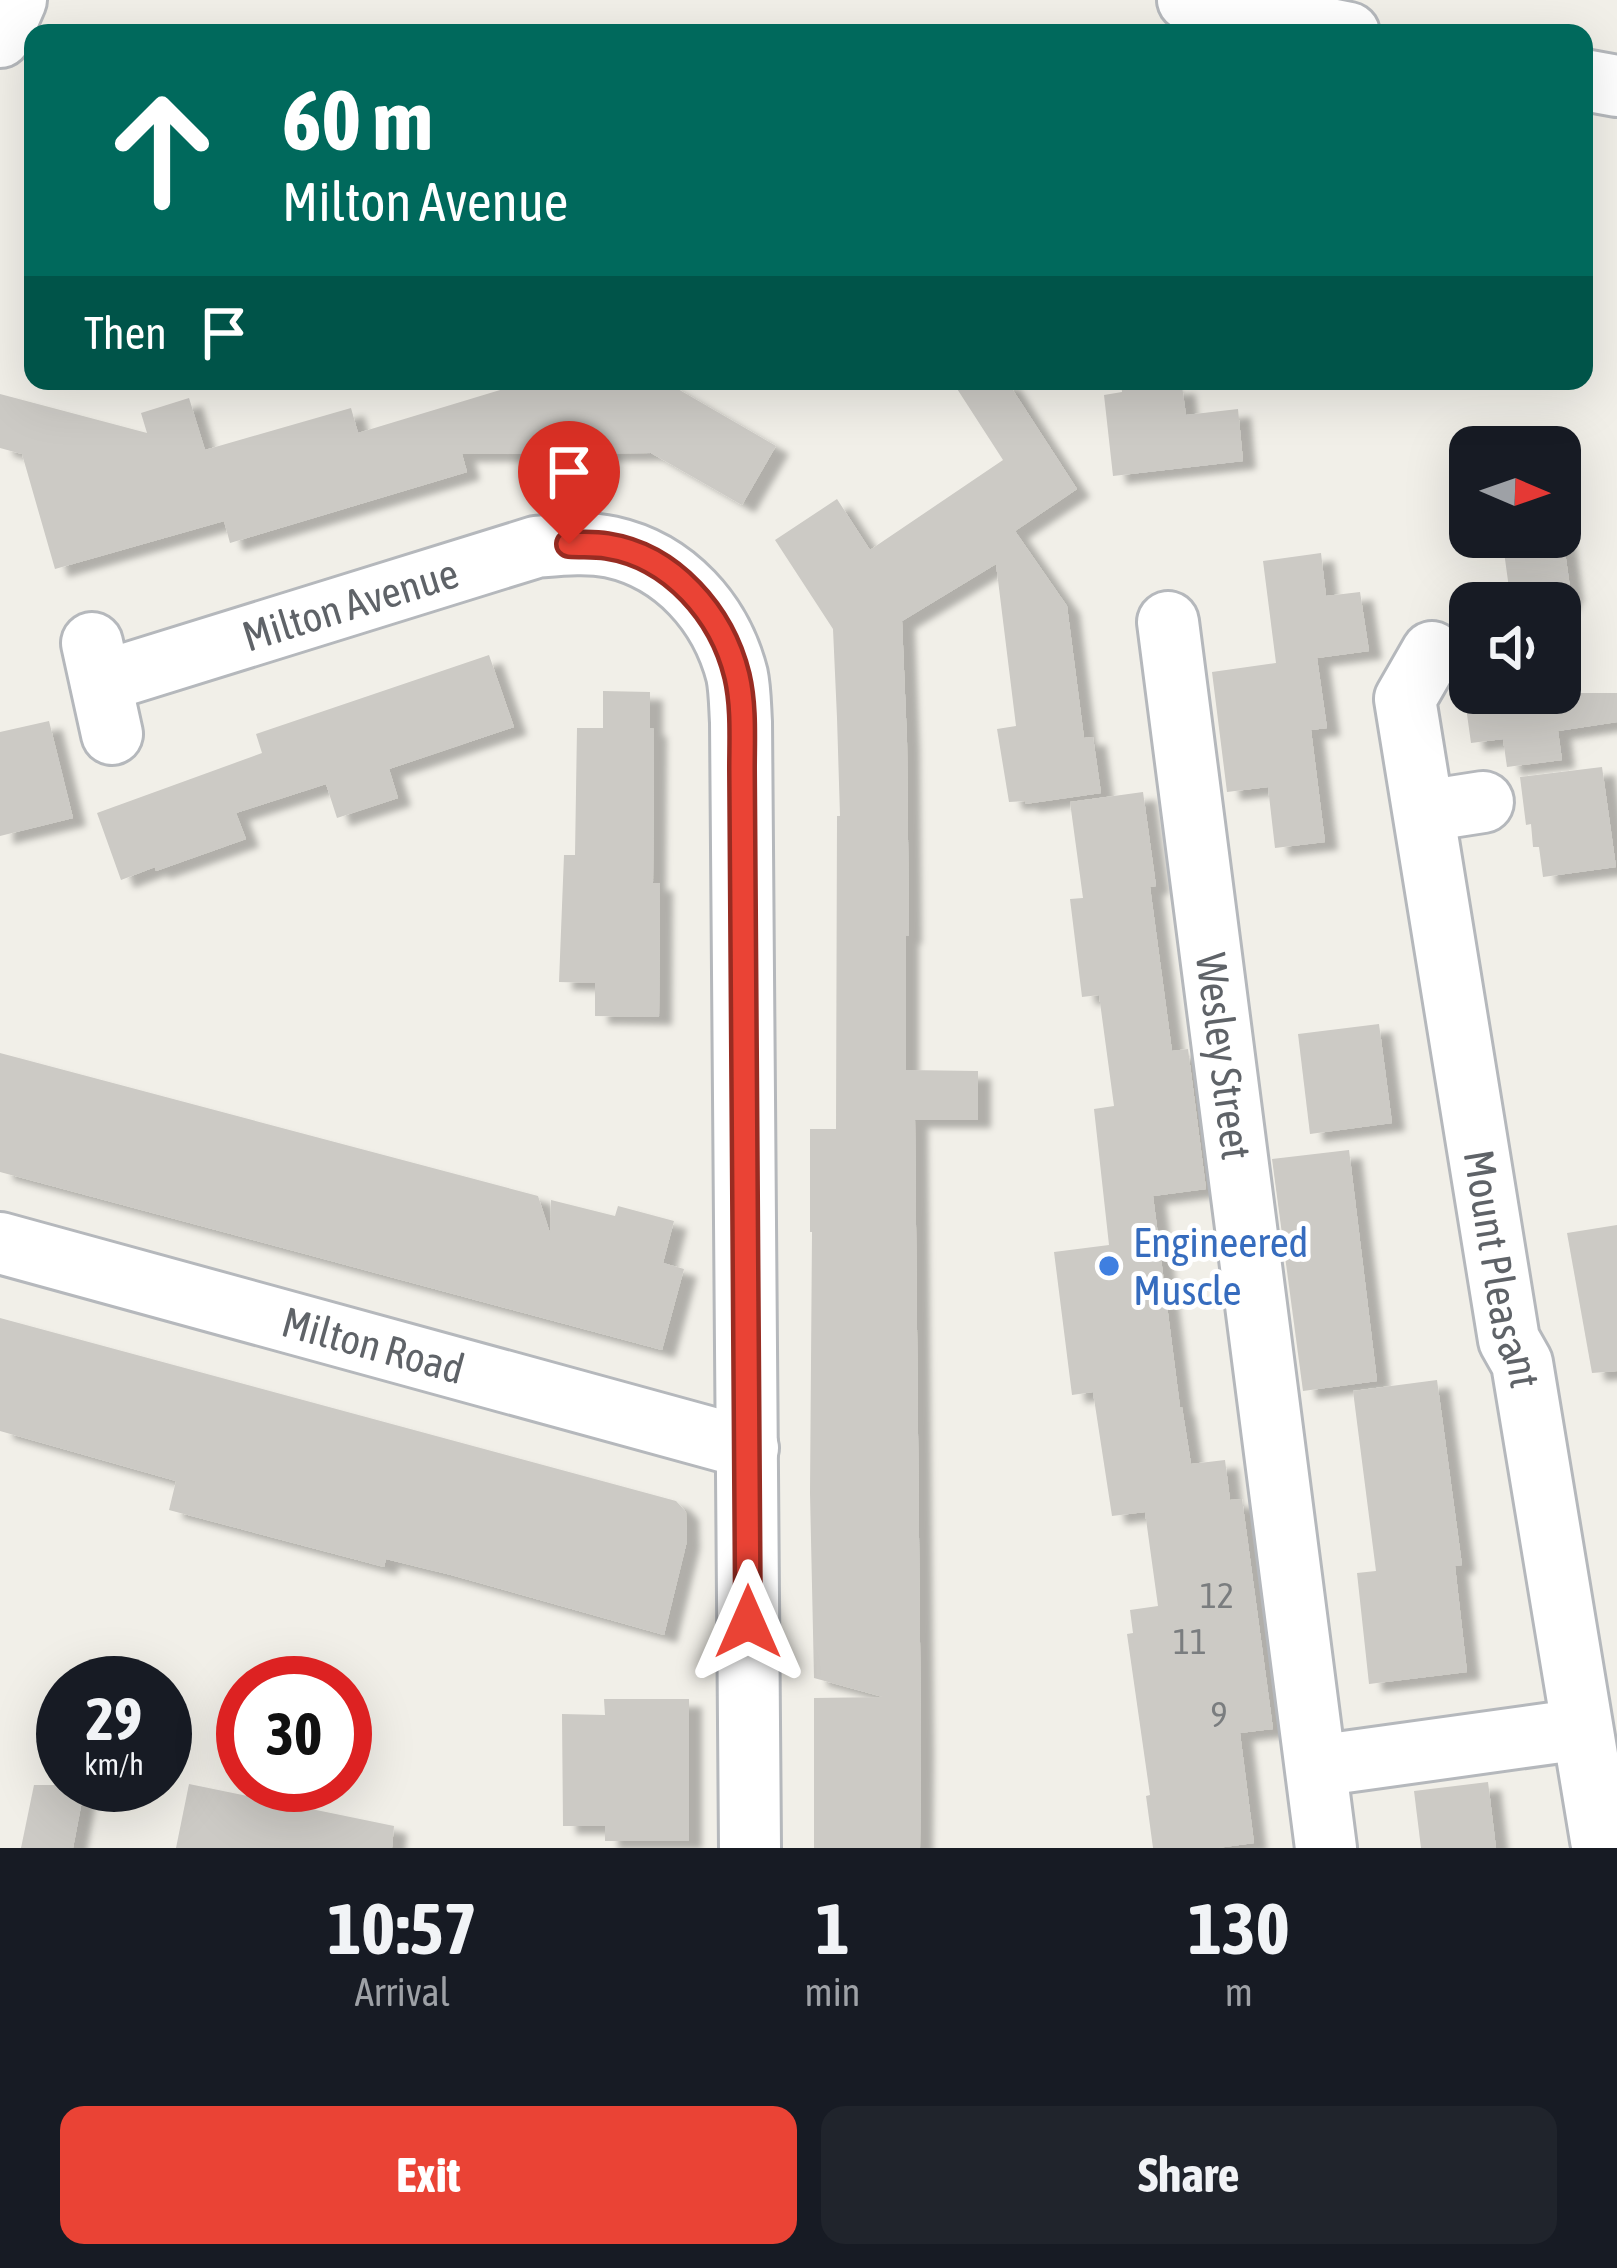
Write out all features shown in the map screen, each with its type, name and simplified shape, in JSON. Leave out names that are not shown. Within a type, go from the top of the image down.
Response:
[{"type":"street","points":[[0,37],[16,0]]},
{"type":"street","points":[[1189,0],[1305,24]]},
{"type":"street","name":"Milton Avenue","points":[[102,686],[536,547],[609,546],[636,555],[691,590],[711,614],[738,678],[741,722],[750,1848]]},
{"type":"street","name":"Wesley Street","points":[[1168,622],[1326,1848]]},
{"type":"street","name":"Mount Pleasant","points":[[1432,652],[1405,699],[1509,1340],[1522,1363],[1601,1840]]},
{"type":"street","points":[[1425,811],[1483,802]]},
{"type":"street","name":"Milton Road","points":[[0,1243],[748,1448]]},
{"type":"street","points":[[1316,1766],[1582,1729]]},
{"type":"building","points":[[500,390],[680,390],[776,446],[742,505],[651,453],[462,454],[467,472],[230,543],[224,521],[55,569],[22,454],[0,448],[0,394],[147,433],[141,413],[189,398],[205,450],[351,408],[358,433]]},
{"type":"building","points":[[958,390],[1013,390],[1077,489],[1015,531],[1067,606],[1084,738],[1093,737],[1101,793],[1009,802],[997,729],[1016,726],[996,564],[902,621],[909,936],[906,1070],[978,1071],[978,1120],[915,1120],[920,1848],[814,1848],[814,1698],[883,1697],[814,1678],[810,1129],[836,1129],[837,718],[833,629],[775,540],[837,499],[870,550],[1003,460]]},
{"type":"building","points":[[1183,390],[1186,415],[1238,409],[1243,461],[1113,476],[1104,395]]},
{"type":"building","points":[[1321,553],[1326,596],[1360,592],[1369,651],[1317,658],[1327,728],[1311,730],[1325,842],[1275,848],[1268,787],[1227,792],[1212,672],[1276,663],[1263,561]]},
{"type":"building","points":[[1505,558],[1566,558],[1569,582],[1508,582]]},
{"type":"building","points":[[489,655],[514,727],[389,769],[398,798],[337,818],[326,784],[236,813],[246,839],[121,880],[97,813],[262,753],[256,734]]},
{"type":"building","points":[[603,691],[650,692],[653,883],[660,883],[659,1017],[595,1016],[595,983],[559,982],[564,855],[575,855],[577,728],[603,728]]},
{"type":"building","points":[[1581,693],[1617,693],[1617,722],[1558,731],[1562,760],[1507,767],[1503,739],[1471,743],[1467,714],[1581,714]]},
{"type":"building","points":[[49,721],[73,818],[0,836],[0,732]]},
{"type":"building","points":[[1602,767],[1616,867],[1543,877],[1539,847],[1533,847],[1531,824],[1526,825],[1520,777]]},
{"type":"building","points":[[1143,792],[1156,886],[1150,887],[1172,1051],[1188,1049],[1206,1189],[1153,1196],[1180,1407],[1191,1464],[1225,1460],[1230,1500],[1242,1499],[1273,1729],[1240,1733],[1254,1843],[1217,1848],[1153,1848],[1127,1634],[1133,1633],[1130,1610],[1158,1606],[1145,1512],[1112,1516],[1093,1392],[1072,1395],[1054,1252],[1109,1245],[1094,1109],[1114,1106],[1099,995],[1082,997],[1070,899],[1083,898],[1070,802]]},
{"type":"building","points":[[1379,1024],[1392,1123],[1310,1134],[1298,1034]]},
{"type":"building","points":[[0,1053],[538,1196],[550,1233],[551,1200],[615,1216],[618,1206],[674,1221],[663,1263],[684,1269],[662,1350],[0,1172]]},
{"type":"building","points":[[1349,1150],[1377,1381],[1303,1391],[1272,1159]]},
{"type":"building","points":[[1617,1225],[1617,1371],[1592,1373],[1567,1233]]},
{"type":"building","points":[[0,1318],[676,1501],[686,1512],[687,1541],[664,1635],[451,1575],[386,1559],[384,1567],[169,1510],[176,1481],[0,1431]]},
{"type":"building","points":[[1437,1380],[1462,1565],[1455,1566],[1467,1672],[1369,1684],[1357,1573],[1376,1571],[1353,1391]]},
{"type":"building","points":[[604,1699],[689,1699],[689,1841],[605,1841],[605,1826],[563,1826],[562,1714],[605,1715]]},
{"type":"building","points":[[1488,1782],[1496,1848],[1421,1848],[1414,1791]]},
{"type":"building","points":[[34,1785],[36,1812],[80,1812],[73,1848],[21,1848]]},
{"type":"building","points":[[192,1785],[216,1790],[216,1812],[326,1812],[394,1826],[392,1848],[176,1848],[183,1812],[192,1812]]},
{"type":"place","name":"Engineered Muscle","points":[[1109,1266]]},
{"type":"route","points":[[569,544],[609,546],[636,555],[691,590],[711,614],[738,678],[748,1622]]}]
